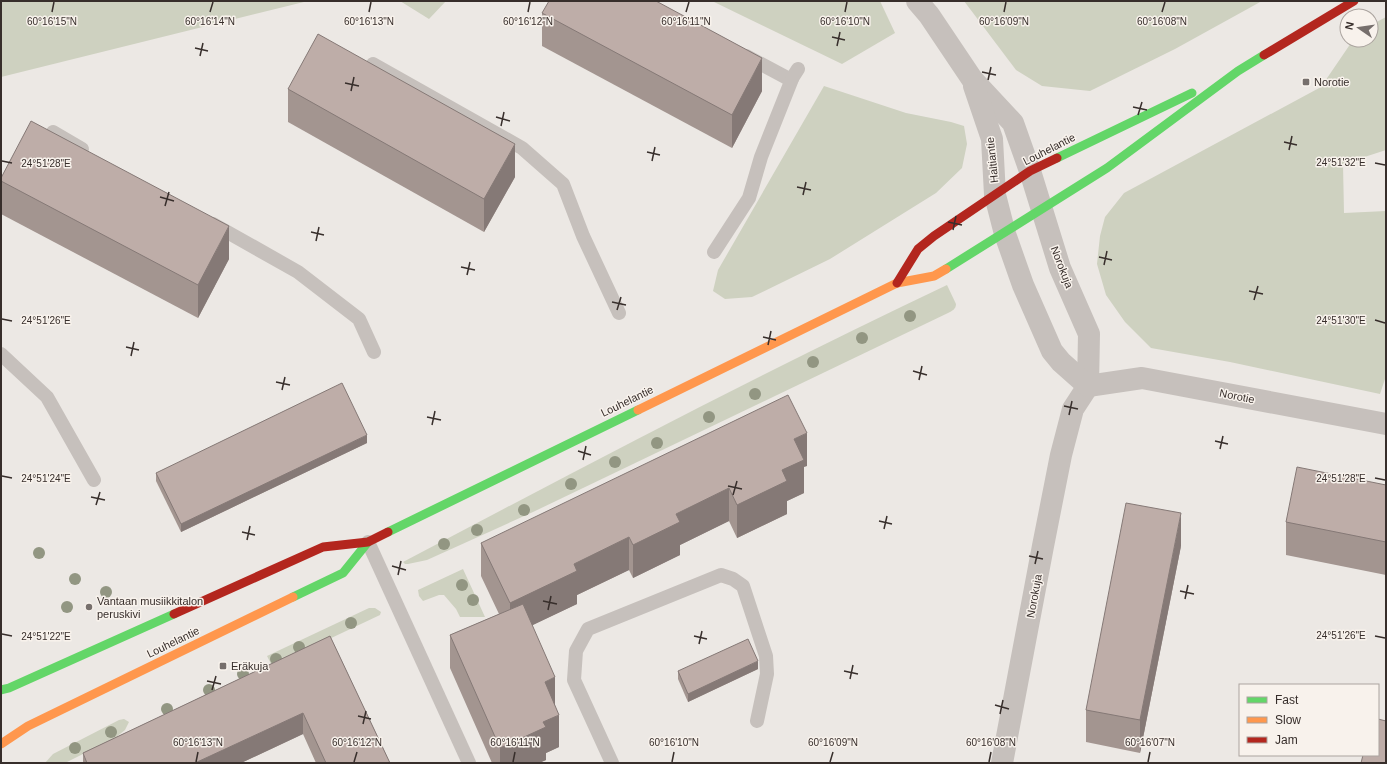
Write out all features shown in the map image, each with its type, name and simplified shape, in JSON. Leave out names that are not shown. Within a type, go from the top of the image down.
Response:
[{"type":"main road","name":"Louhelantie","points":[[1,690],[10,688],[323,547],[368,542],[897,283],[934,276],[1005,234],[1107,168],[1238,71],[1354,1]]},
{"type":"main road","name":"Louhelantie","points":[[897,283],[918,249],[934,236],[1030,171],[1238,71]]},
{"type":"main road","name":"Louhelantie","points":[[1,744],[28,726],[343,573],[368,542]]},
{"type":"street","name":"Haltiantie","points":[[917,1],[929,15],[972,79],[1012,123],[1030,171]]},
{"type":"street","name":"Haltiantie","points":[[972,79],[992,139],[995,195]]},
{"type":"street","name":"Norokuja","points":[[1002,763],[1043,546],[1062,455],[1073,409],[1088,386],[1089,334],[1060,268],[1030,171]]},
{"type":"street","points":[[995,195],[1005,234],[1023,285],[1052,350],[1061,362],[1088,386]]},
{"type":"street","name":"Norotie","points":[[1088,386],[1142,378],[1386,424]]},
{"type":"lane","points":[[714,252],[749,198],[762,157],[795,74],[791,80],[736,51]]},
{"type":"lane","points":[[373,64],[522,148],[563,184],[583,236],[618,313]]},
{"type":"lane","points":[[53,132],[94,156]]},
{"type":"lane","points":[[203,218],[298,272],[358,319],[374,352]]},
{"type":"lane","points":[[1,354],[47,398],[94,480]]},
{"type":"lane","points":[[368,542],[469,763]]},
{"type":"lane","points":[[612,763],[574,680],[576,651],[588,629],[721,575],[733,578],[743,586],[766,656],[767,674],[757,721]]},
{"type":"green space","points":[[1,1],[308,1],[1,77]]},
{"type":"green space","points":[[400,1],[446,1],[429,19]]},
{"type":"green space","points":[[712,1],[880,1],[895,33],[842,64]]},
{"type":"green space","points":[[964,1],[1262,1],[1175,49],[1090,91],[1042,86],[1016,70]]},
{"type":"green space","points":[[1386,17],[1386,150],[1343,164],[1344,213],[1386,211],[1386,376],[1380,394],[1230,362],[1151,348],[1125,322],[1106,295],[1097,264],[1100,236],[1105,217],[1124,193],[1321,87],[1348,48],[1379,48],[1379,21]]},
{"type":"green space","points":[[824,86],[906,113],[964,126],[967,144],[962,168],[936,193],[830,259],[752,297],[725,299],[713,291],[718,270]]},
{"type":"green space","points":[[947,285],[956,304],[955,309],[952,311],[533,512],[427,560],[408,564],[403,562],[741,386]]},
{"type":"green space","points":[[463,569],[485,617],[460,617],[456,609],[444,595],[439,595],[423,601],[419,596],[418,590]]},
{"type":"green space","points":[[369,608],[375,608],[381,612],[380,615],[272,666],[267,656]]},
{"type":"green space","points":[[124,719],[129,722],[125,730],[115,738],[65,763],[45,763],[53,754],[119,720]]},
{"type":"building","points":[[549,1],[656,1],[762,58],[732,115],[542,13]]},
{"type":"building","points":[[318,34],[515,144],[484,199],[288,89]]},
{"type":"building","points":[[31,121],[229,226],[198,285],[1,181],[1,178]]},
{"type":"building","points":[[342,383],[367,435],[181,524],[156,473]]},
{"type":"building","points":[[788,395],[807,433],[794,439],[804,460],[782,470],[787,481],[737,505],[729,488],[676,514],[680,522],[633,545],[629,537],[574,564],[577,571],[510,603],[481,543]]},
{"type":"building","points":[[1297,467],[1386,485],[1386,542],[1286,522]]},
{"type":"building","points":[[1126,503],[1181,513],[1140,720],[1086,710]]},
{"type":"building","points":[[523,604],[555,677],[545,682],[559,715],[543,722],[546,727],[500,748],[450,635]]},
{"type":"building","points":[[330,636],[390,763],[326,763],[303,713],[195,763],[87,763],[83,753]]},
{"type":"building","points":[[748,639],[758,661],[688,694],[678,671]]},
{"type":"building","points":[[1379,719],[1386,721],[1386,763],[1361,763],[1363,756],[1379,756]]},
{"type":"traffic: fast","points":[[946,269],[1107,168],[1238,71],[1264,55]]},
{"type":"traffic: fast","points":[[1057,158],[1192,93]]},
{"type":"traffic: fast","points":[[388,532],[638,410]]},
{"type":"traffic: fast","points":[[293,597],[343,573],[368,542]]},
{"type":"traffic: fast","points":[[1,690],[9,688],[174,614]]},
{"type":"traffic: slow","points":[[638,410],[897,283],[934,276],[946,269]]},
{"type":"traffic: slow","points":[[1,744],[28,726],[293,597]]},
{"type":"traffic: jam","points":[[1264,55],[1354,1]]},
{"type":"traffic: jam","points":[[897,283],[918,249],[934,236],[1030,171],[1057,158]]},
{"type":"traffic: jam","points":[[174,614],[323,547],[368,542],[388,532]]},
{"type":"place","name":"Norotie","points":[[1306,82]]},
{"type":"place","name":"Vantaan musiikkitalon peruskivi","points":[[89,607]]},
{"type":"place","name":"Eräkuja","points":[[223,666]]}]
